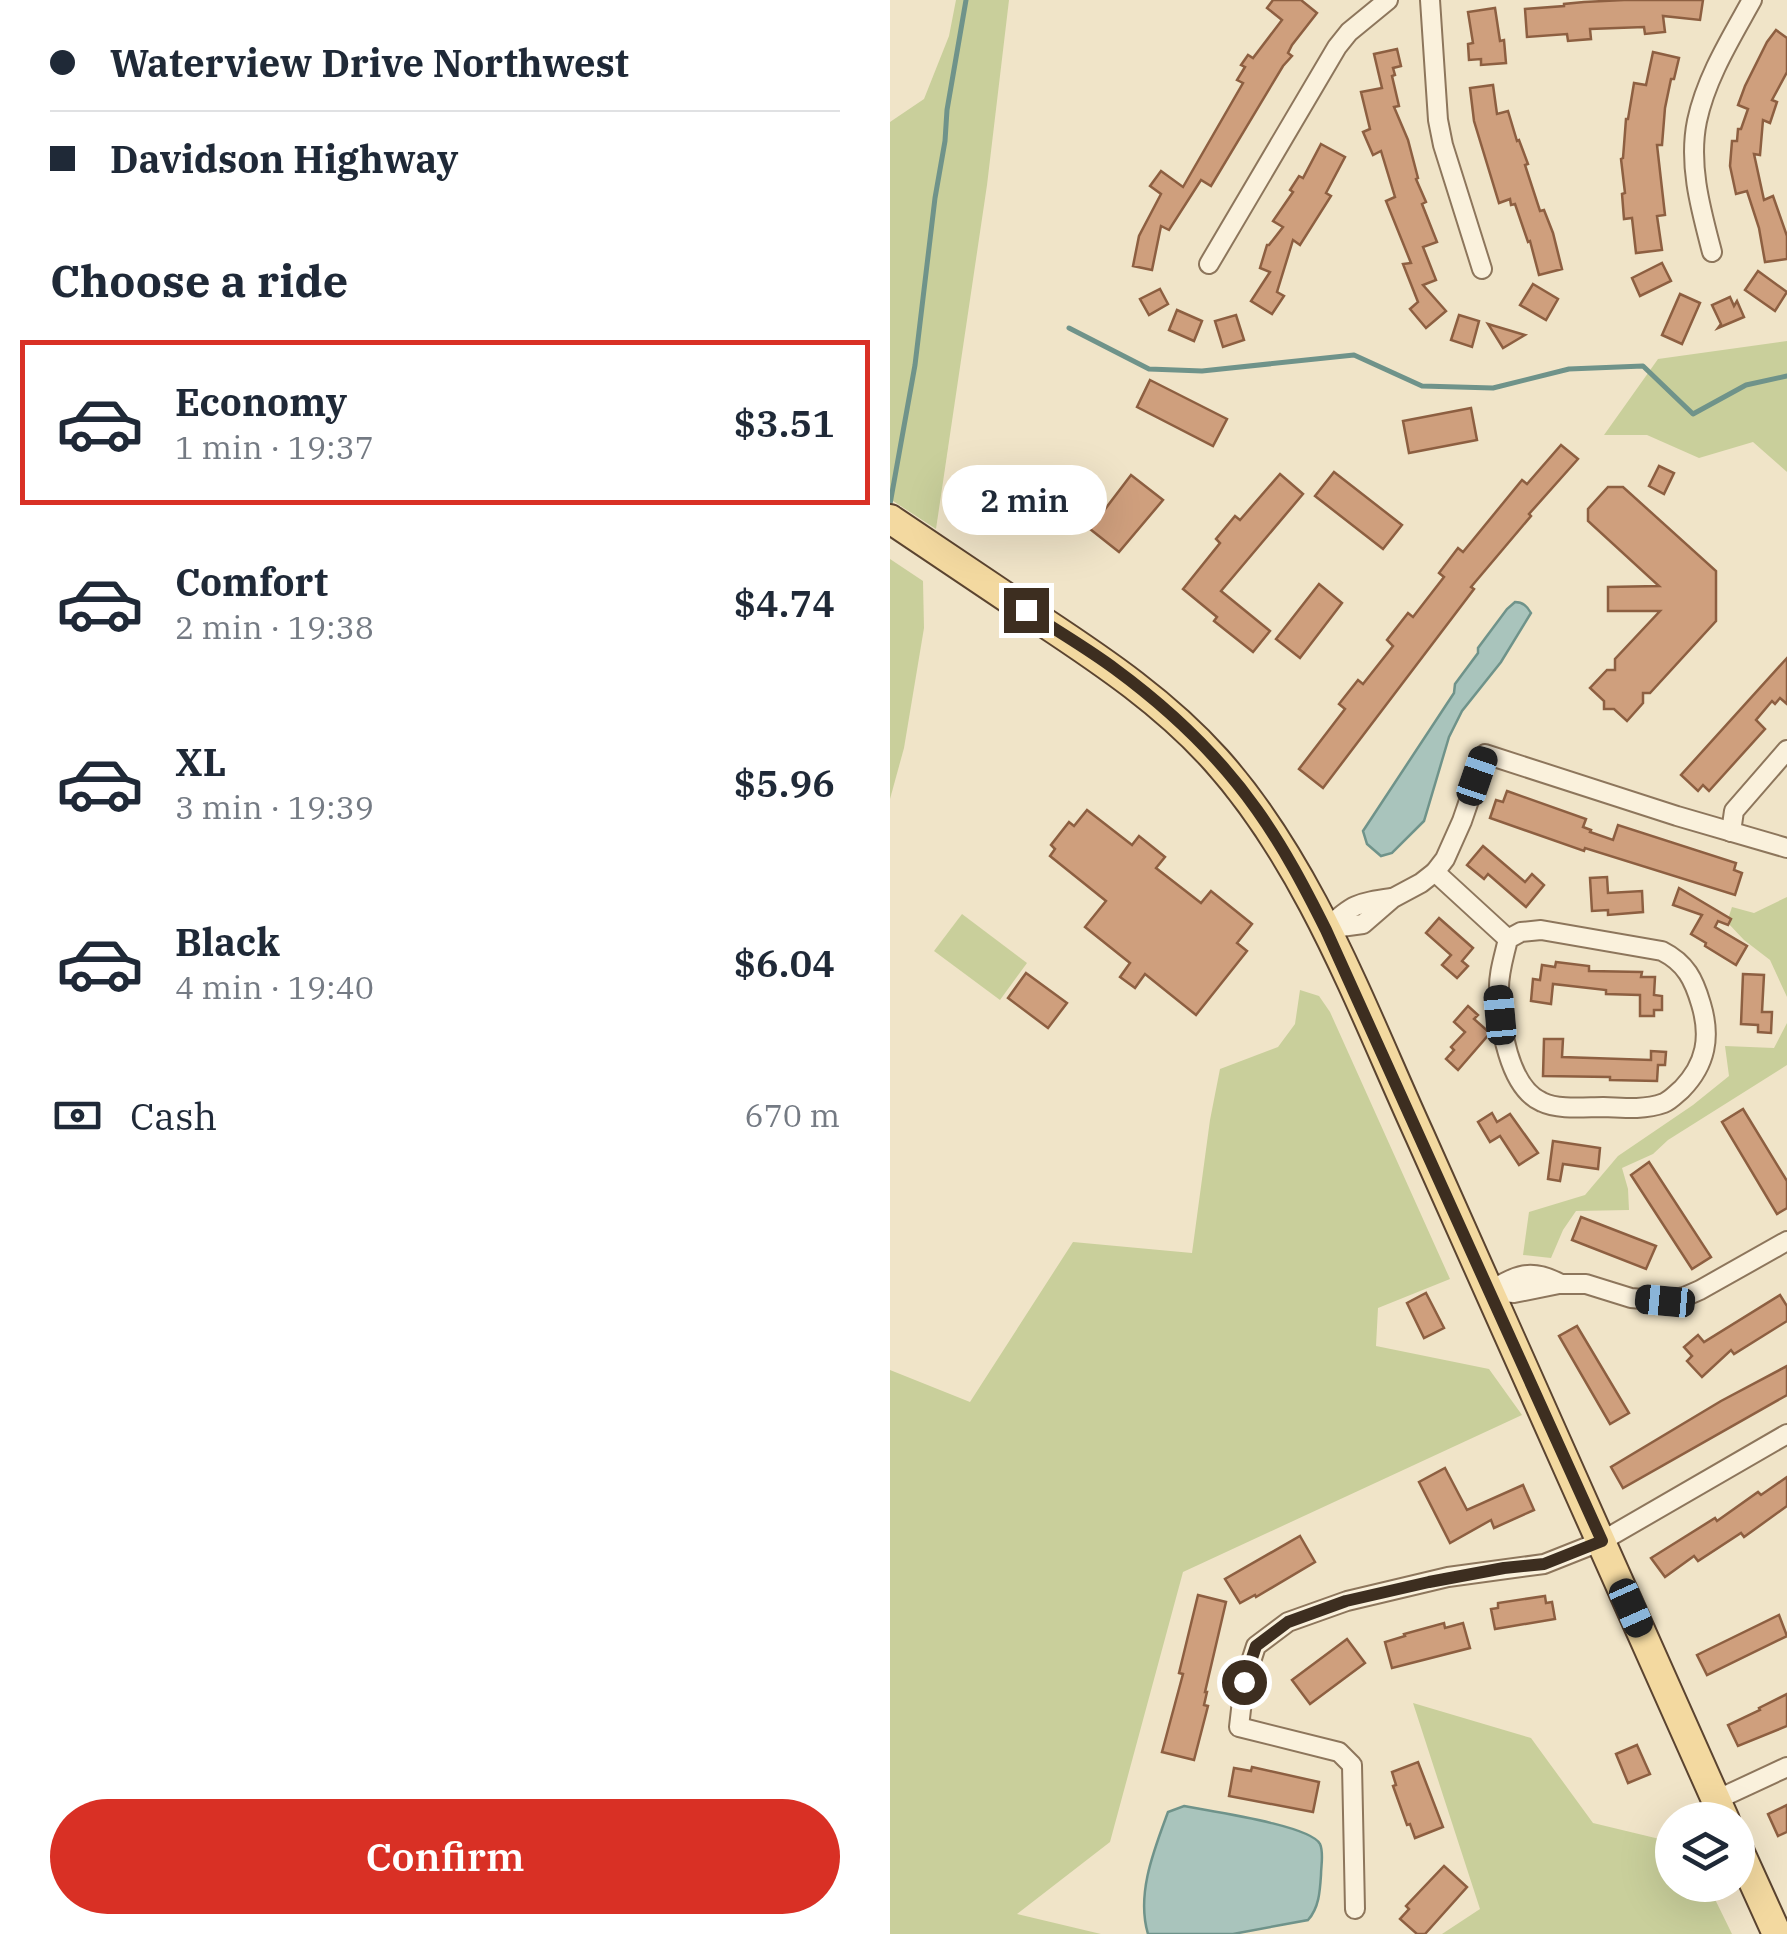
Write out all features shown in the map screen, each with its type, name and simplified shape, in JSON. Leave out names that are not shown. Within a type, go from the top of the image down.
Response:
[{"type":"main road","points":[[890,519],[1116,670],[1183,727],[1215,758],[1256,808],[1291,862],[1326,930],[1490,1291],[1716,1802]]},
{"type":"main road","points":[[1755,1885],[1777,1934]]},
{"type":"street","points":[[1209,264],[1337,47],[1388,0]]},
{"type":"street","points":[[1430,0],[1438,120],[1482,269]]},
{"type":"street","points":[[1712,252],[1696,184],[1697,122],[1714,73],[1752,0]]},
{"type":"street","points":[[1731,832],[1734,811],[1787,750]]},
{"type":"street","points":[[1326,930],[1363,924],[1393,898],[1435,872],[1462,821],[1485,754],[1787,848]]},
{"type":"street","points":[[1435,872],[1508,939]]},
{"type":"street","points":[[1540,930],[1662,951],[1678,959],[1692,979],[1708,1029],[1704,1052],[1692,1078],[1669,1102],[1638,1108],[1543,1103],[1527,1092],[1512,1066],[1500,1015],[1500,974],[1508,939],[1520,932],[1540,930]]},
{"type":"street","points":[[1490,1291],[1512,1278],[1535,1274],[1559,1284],[1586,1284],[1631,1298],[1665,1301],[1700,1290],[1787,1242]]},
{"type":"street","points":[[1355,1909],[1352,1765],[1339,1752],[1240,1727],[1244,1682],[1256,1646],[1288,1622],[1346,1601],[1448,1578],[1544,1564],[1602,1541],[1787,1434]]},
{"type":"street","points":[[1732,1802],[1787,1767]]},
{"type":"green space","points":[[956,0],[1009,0],[987,185],[936,529],[890,499],[890,122],[924,99],[949,36]]},
{"type":"green space","points":[[1787,341],[1787,472],[1753,442],[1699,458],[1647,435],[1604,435],[1658,359]]},
{"type":"green space","points":[[890,559],[923,581],[924,628],[904,748],[890,799]]},
{"type":"green space","points":[[1787,897],[1787,997],[1770,960],[1727,922],[1732,907],[1754,913]]},
{"type":"green space","points":[[962,914],[1027,963],[1000,1000],[934,951]]},
{"type":"green space","points":[[1300,990],[1319,996],[1330,1012],[1450,1279],[1378,1308],[1376,1346],[1489,1369],[1522,1415],[1183,1572],[1110,1842],[1017,1914],[1101,1934],[890,1934],[890,1370],[970,1402],[1073,1242],[1192,1253],[1220,1069],[1278,1047],[1295,1024]]},
{"type":"green space","points":[[1787,1023],[1787,1065],[1668,1140],[1653,1154],[1622,1168],[1629,1210],[1576,1211],[1551,1258],[1523,1255],[1529,1212],[1585,1195],[1618,1156],[1729,1076],[1725,1046],[1774,1048]]},
{"type":"green space","points":[[1413,1703],[1531,1738],[1593,1823],[1655,1838],[1655,1902],[1716,1902],[1732,1934],[1442,1934],[1480,1909]]},
{"type":"water","points":[[1515,602],[1531,613],[1501,662],[1462,711],[1449,737],[1424,821],[1392,853],[1381,856],[1367,844],[1363,831],[1454,693],[1455,684],[1478,648]]},
{"type":"water","points":[[1184,1806],[1279,1825],[1320,1844],[1319,1893],[1308,1920],[1233,1934],[1148,1934],[1144,1903],[1152,1857],[1168,1812]]},
{"type":"building","points":[[1273,0],[1301,0],[1317,13],[1292,45],[1288,53],[1292,56],[1211,186],[1201,180],[1169,230],[1161,226],[1152,270],[1133,266],[1139,236],[1161,194],[1150,186],[1161,171],[1183,187],[1243,83],[1237,80],[1245,67],[1241,65],[1248,55],[1253,58],[1282,20],[1267,8]]},
{"type":"building","points":[[1624,0],[1703,0],[1700,20],[1663,16],[1665,32],[1645,34],[1644,27],[1590,29],[1591,39],[1568,41],[1567,34],[1527,37],[1525,9]]},
{"type":"building","points":[[1495,8],[1506,63],[1481,65],[1481,59],[1469,60],[1468,44],[1473,43],[1468,12]]},
{"type":"building","points":[[1776,30],[1787,38],[1787,72],[1772,100],[1777,102],[1770,123],[1763,120],[1760,155],[1754,154],[1764,200],[1773,196],[1787,236],[1787,259],[1765,262],[1747,191],[1736,194],[1730,166],[1732,141],[1737,141],[1748,109],[1738,105]]},
{"type":"building","points":[[1397,49],[1401,66],[1393,68],[1392,76],[1399,106],[1394,107],[1408,140],[1416,179],[1426,202],[1422,204],[1437,242],[1423,247],[1436,280],[1423,285],[1446,311],[1426,328],[1410,309],[1418,302],[1403,264],[1411,263],[1386,201],[1395,197],[1381,151],[1373,155],[1363,132],[1370,129],[1361,92],[1382,88],[1374,54]]},
{"type":"building","points":[[1653,52],[1679,58],[1665,108],[1662,145],[1657,145],[1665,215],[1657,216],[1662,250],[1636,253],[1632,218],[1624,219],[1621,159],[1634,83],[1646,85]]},
{"type":"building","points":[[1493,85],[1497,114],[1508,111],[1540,211],[1544,210],[1553,233],[1562,269],[1539,275],[1515,204],[1511,205],[1510,199],[1499,203],[1474,121],[1470,88]]},
{"type":"building","points":[[1321,144],[1345,157],[1326,193],[1331,196],[1300,245],[1293,240],[1277,292],[1284,296],[1272,314],[1251,301],[1270,272],[1260,268],[1267,245],[1283,227],[1273,221]]},
{"type":"building","points":[[1662,263],[1671,281],[1640,296],[1632,278]]},
{"type":"building","points":[[1758,271],[1787,292],[1775,311],[1745,290]]},
{"type":"building","points":[[1533,284],[1558,299],[1546,320],[1520,305]]},
{"type":"building","points":[[1160,289],[1168,304],[1149,315],[1140,299]]},
{"type":"building","points":[[1680,294],[1700,303],[1682,344],[1662,335]]},
{"type":"building","points":[[1730,297],[1734,306],[1737,301],[1744,317],[1718,328],[1721,324],[1712,305]]},
{"type":"building","points":[[1177,310],[1202,321],[1194,341],[1169,330]]},
{"type":"building","points":[[1236,315],[1244,340],[1223,347],[1215,321]]},
{"type":"building","points":[[1459,315],[1479,321],[1472,347],[1451,340]]},
{"type":"building","points":[[1488,324],[1525,335],[1503,348]]},
{"type":"building","points":[[1150,380],[1227,419],[1213,446],[1137,407]]},
{"type":"building","points":[[1471,408],[1477,440],[1409,453],[1403,421]]},
{"type":"building","points":[[1561,445],[1578,459],[1471,587],[1474,589],[1323,788],[1299,769],[1345,709],[1339,704],[1358,680],[1363,684],[1393,646],[1387,640],[1408,613],[1413,617],[1444,577],[1439,573],[1458,548],[1463,552],[1522,480],[1527,484]]},
{"type":"building","points":[[1659,466],[1674,473],[1664,494],[1649,486]]},
{"type":"building","points":[[1334,472],[1402,525],[1383,549],[1315,496]]},
{"type":"building","points":[[1280,474],[1303,494],[1221,591],[1270,631],[1253,652],[1214,621],[1217,617],[1183,589],[1220,543],[1216,539],[1235,516],[1240,520]]},
{"type":"building","points":[[1131,475],[1163,500],[1119,552],[1090,529]]},
{"type":"building","points":[[1608,487],[1623,487],[1716,571],[1716,621],[1650,693],[1643,693],[1643,703],[1627,721],[1614,709],[1604,709],[1604,701],[1590,688],[1607,670],[1615,670],[1615,659],[1660,611],[1608,611],[1608,587],[1659,586],[1588,521],[1588,509]]},
{"type":"building","points":[[1319,584],[1342,603],[1300,658],[1276,639]]},
{"type":"building","points":[[1787,658],[1787,704],[1780,698],[1775,704],[1772,701],[1756,720],[1765,729],[1709,791],[1703,785],[1698,791],[1681,775]]},
{"type":"building","points":[[1507,791],[1586,819],[1583,827],[1613,840],[1618,825],[1736,863],[1734,870],[1742,873],[1735,895],[1585,848],[1584,851],[1490,818],[1496,800],[1503,802]]},
{"type":"building","points":[[1087,810],[1132,845],[1139,836],[1165,857],[1156,868],[1201,903],[1211,891],[1252,924],[1237,943],[1247,951],[1196,1015],[1145,974],[1135,988],[1120,977],[1130,963],[1085,927],[1106,901],[1050,856],[1055,849],[1051,845],[1069,822],[1074,826]]},
{"type":"building","points":[[1483,846],[1525,882],[1532,874],[1544,885],[1526,907],[1488,874],[1484,879],[1467,865]]},
{"type":"building","points":[[1607,877],[1608,893],[1642,891],[1643,912],[1608,915],[1608,910],[1592,911],[1590,878]]},
{"type":"building","points":[[1679,888],[1731,919],[1728,925],[1718,921],[1715,927],[1747,946],[1736,965],[1691,934],[1702,915],[1673,905]]},
{"type":"building","points":[[1439,918],[1473,948],[1462,961],[1468,966],[1457,978],[1442,965],[1451,955],[1426,933]]},
{"type":"building","points":[[1556,962],[1589,966],[1589,971],[1642,972],[1641,977],[1655,977],[1654,995],[1662,996],[1662,1010],[1654,1010],[1654,1016],[1640,1016],[1640,995],[1606,994],[1606,990],[1553,984],[1551,1004],[1531,1001],[1533,979],[1540,980],[1542,965],[1555,967]]},
{"type":"building","points":[[1026,973],[1067,1003],[1048,1028],[1008,998]]},
{"type":"building","points":[[1743,974],[1764,975],[1762,1012],[1772,1012],[1771,1033],[1758,1032],[1758,1025],[1741,1024]]},
{"type":"building","points":[[1468,1006],[1478,1015],[1474,1019],[1490,1033],[1458,1070],[1446,1059],[1465,1032],[1454,1022]]},
{"type":"building","points":[[1544,1039],[1563,1039],[1562,1057],[1651,1060],[1651,1051],[1666,1052],[1665,1065],[1658,1065],[1657,1081],[1543,1076]]},
{"type":"building","points":[[1743,1109],[1787,1181],[1787,1208],[1777,1214],[1722,1122]]},
{"type":"building","points":[[1492,1113],[1497,1122],[1510,1114],[1538,1153],[1519,1165],[1500,1136],[1490,1142],[1478,1122]]},
{"type":"building","points":[[1553,1141],[1600,1148],[1598,1169],[1563,1164],[1560,1181],[1548,1179]]},
{"type":"building","points":[[1649,1162],[1711,1257],[1692,1269],[1631,1175]]},
{"type":"building","points":[[1581,1217],[1656,1246],[1646,1269],[1572,1240]]},
{"type":"building","points":[[1426,1293],[1444,1328],[1424,1338],[1407,1303]]},
{"type":"building","points":[[1780,1295],[1787,1306],[1787,1321],[1734,1354],[1731,1350],[1702,1377],[1687,1361],[1692,1356],[1684,1347],[1698,1335],[1704,1342]]},
{"type":"building","points":[[1577,1326],[1629,1413],[1610,1424],[1559,1336]]},
{"type":"building","points":[[1787,1366],[1787,1395],[1623,1488],[1611,1467]]},
{"type":"building","points":[[1445,1468],[1467,1510],[1523,1485],[1534,1510],[1494,1528],[1491,1520],[1450,1543],[1419,1482]]},
{"type":"building","points":[[1787,1477],[1787,1506],[1744,1537],[1741,1533],[1698,1561],[1694,1556],[1665,1577],[1651,1558],[1715,1518],[1717,1521],[1758,1492],[1761,1495]]},
{"type":"building","points":[[1300,1536],[1315,1562],[1240,1603],[1225,1579]]},
{"type":"building","points":[[1198,1595],[1226,1602],[1205,1692],[1204,1705],[1208,1706],[1194,1760],[1162,1752],[1183,1674],[1179,1673]]},
{"type":"building","points":[[1545,1596],[1546,1603],[1552,1602],[1555,1619],[1495,1629],[1491,1609],[1498,1608],[1498,1603]]},
{"type":"building","points":[[1779,1615],[1787,1636],[1707,1675],[1697,1655]]},
{"type":"building","points":[[1444,1623],[1445,1628],[1463,1623],[1470,1648],[1392,1668],[1385,1642]]},
{"type":"building","points":[[1347,1639],[1365,1663],[1310,1704],[1292,1680]]},
{"type":"building","points":[[1787,1694],[1787,1726],[1738,1746],[1728,1725]]},
{"type":"building","points":[[1637,1745],[1650,1774],[1628,1783],[1616,1754]]},
{"type":"building","points":[[1418,1762],[1443,1827],[1415,1838],[1393,1786],[1396,1785],[1392,1772]]},
{"type":"building","points":[[1252,1767],[1319,1782],[1313,1812],[1229,1796],[1234,1768],[1251,1771]]},
{"type":"building","points":[[1787,1805],[1787,1832],[1778,1836],[1768,1814]]},
{"type":"building","points":[[1444,1866],[1467,1887],[1425,1934],[1417,1934],[1400,1919],[1409,1909],[1406,1906]]},
{"type":"waterway","points":[[890,504],[915,365],[947,110],[966,0]]},
{"type":"waterway","points":[[1069,328],[1149,369],[1202,371],[1354,355],[1422,386],[1493,388],[1569,369],[1643,366],[1693,414],[1746,385],[1787,376]]},
{"type":"route","points":[[1026,610],[1116,670],[1183,727],[1215,758],[1256,808],[1291,862],[1326,930],[1602,1541],[1544,1564],[1429,1582],[1346,1601],[1288,1622],[1256,1646],[1244,1682]]}]
